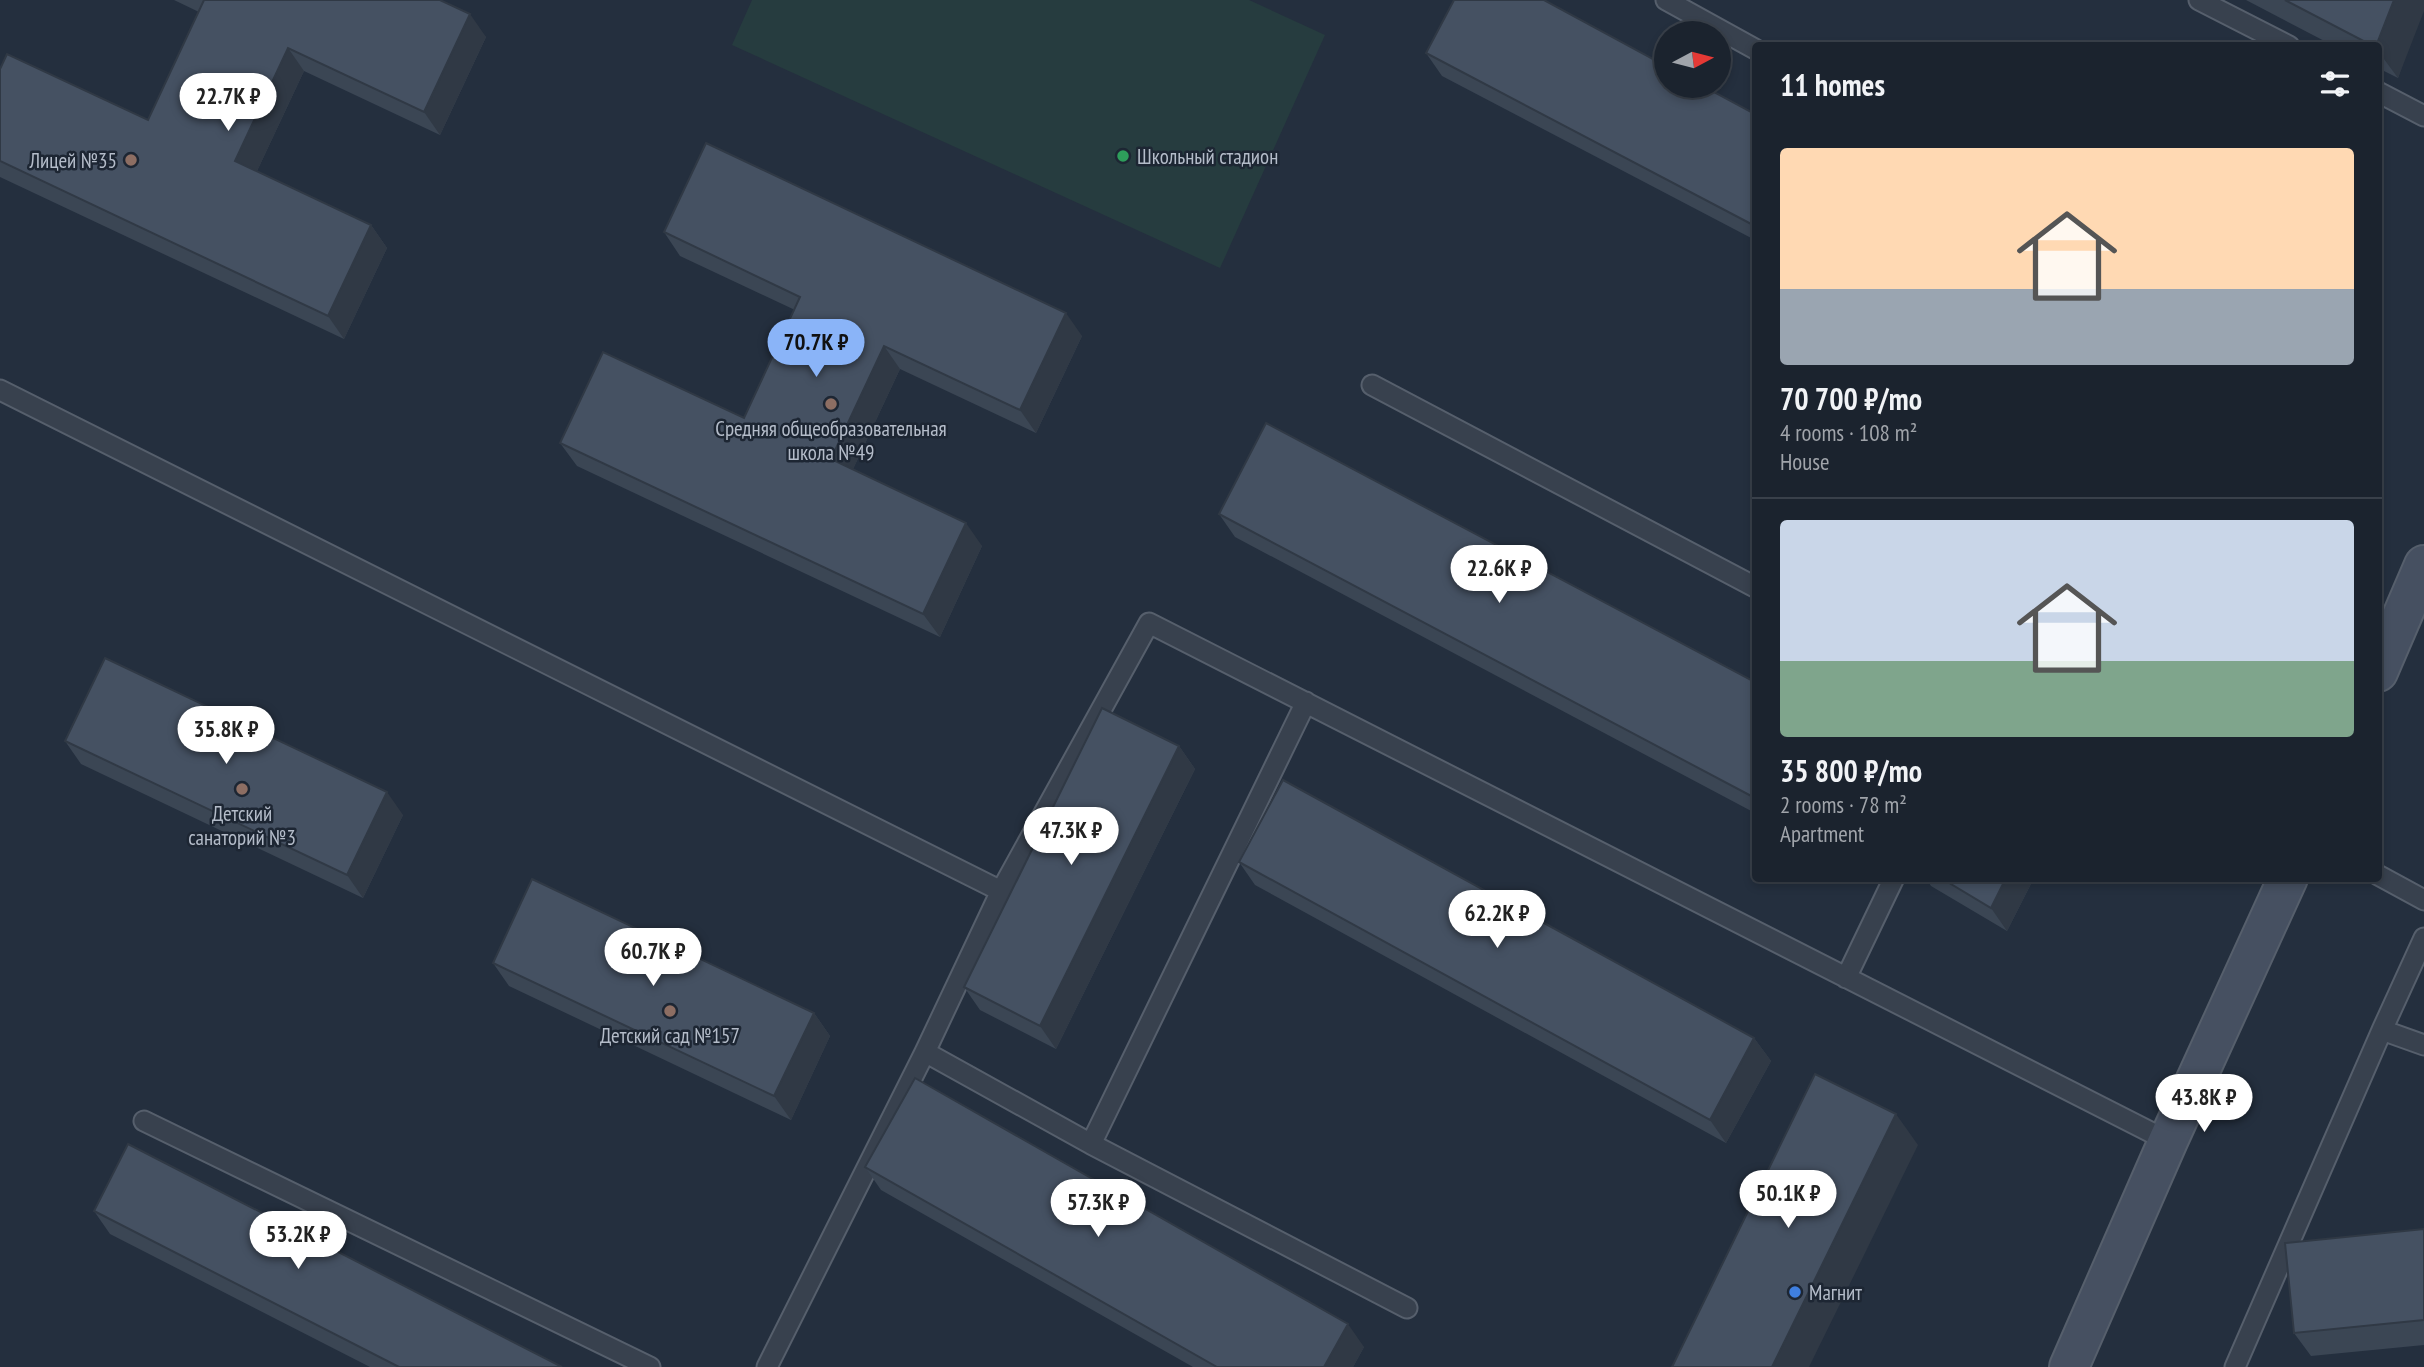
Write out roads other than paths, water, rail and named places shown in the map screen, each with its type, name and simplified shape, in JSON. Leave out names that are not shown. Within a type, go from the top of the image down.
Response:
[{"type":"street","points":[[2382,663],[2424,565]]},
{"type":"street","points":[[2069,1367],[2286,882]]},
{"type":"lane","points":[[1666,0],[1752,47]]},
{"type":"lane","points":[[2199,0],[2281,42]]},
{"type":"lane","points":[[2382,94],[2424,116]]},
{"type":"lane","points":[[1372,385],[1752,585]]},
{"type":"lane","points":[[0,390],[1001,891]]},
{"type":"lane","points":[[767,1367],[925,1052],[1001,891],[1149,623],[2168,1142]]},
{"type":"lane","points":[[1091,1144],[1306,702]]},
{"type":"lane","points":[[2382,877],[2424,900]]},
{"type":"lane","points":[[1846,978],[1892,882]]},
{"type":"lane","points":[[2235,1367],[2424,938]]},
{"type":"lane","points":[[2382,1030],[2424,1045]]},
{"type":"lane","points":[[925,1052],[1091,1144],[1407,1308]]},
{"type":"lane","points":[[144,1121],[650,1367]]},
{"type":"place","name":"Школьный стадион","points":[[1123,156]]},
{"type":"place","name":"Лицей №35","points":[[131,160]]},
{"type":"place","name":"Средняя общеобразовательная школа №49","points":[[831,404]]},
{"type":"place","name":"Детский санаторий №3","points":[[242,789]]},
{"type":"place","name":"Детский сад №157","points":[[670,1011]]},
{"type":"place","name":"Магнит","points":[[1795,1292]]}]
